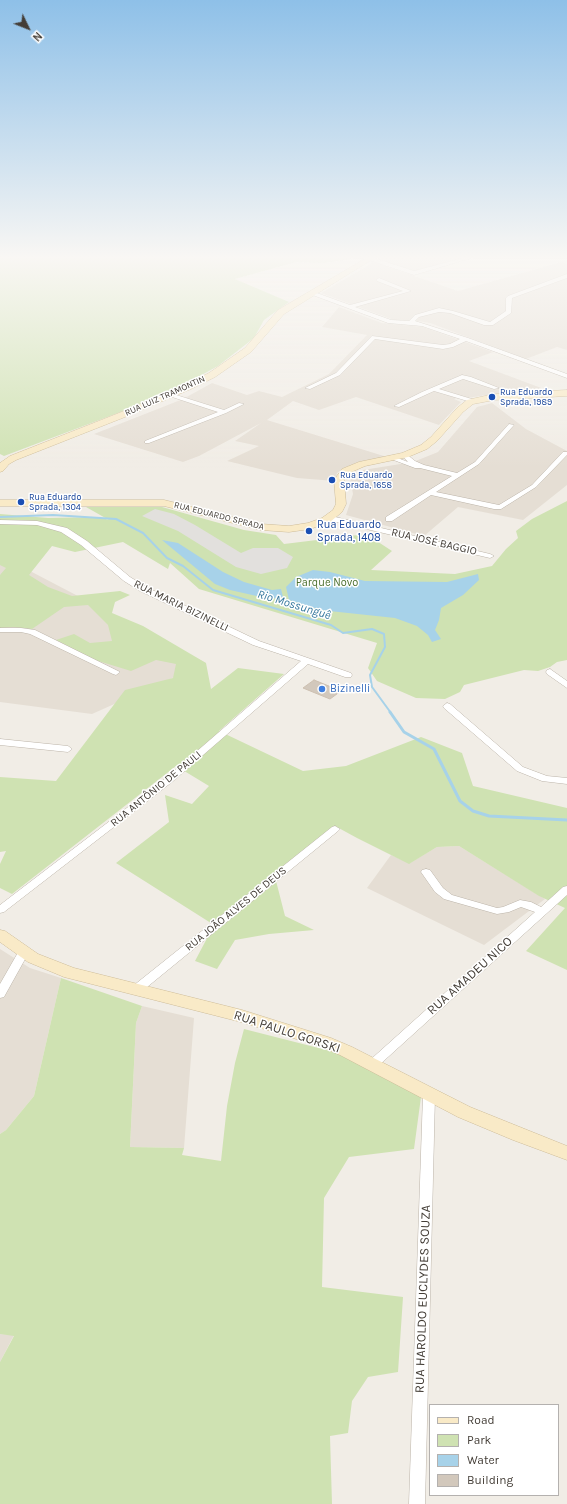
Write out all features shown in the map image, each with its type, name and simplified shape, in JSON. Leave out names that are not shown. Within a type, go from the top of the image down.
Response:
[{"type":"main road","name":"RUA LUIZ TRAMONTIN","points":[[0,469],[6,462],[13,458],[203,380],[236,359],[252,346],[268,327]]},
{"type":"main road","points":[[331,518],[340,508],[339,480],[342,474],[358,465],[405,455],[418,450],[430,443],[460,410],[472,402],[494,397],[567,393]]},
{"type":"main road","name":"RUA EDUARDO SPRADA","points":[[0,503],[164,503],[183,506],[242,524],[281,529],[310,526],[331,518]]},
{"type":"main road","name":"RUA PAULO GORSKI","points":[[0,935],[24,952],[44,963],[70,973],[137,989],[300,1033],[346,1051],[373,1064],[429,1095],[464,1112],[567,1153]]},
{"type":"street","points":[[432,327],[567,376]]},
{"type":"street","points":[[308,388],[338,374],[374,337],[441,347],[451,346],[466,340]]},
{"type":"street","points":[[441,347],[441,344],[459,337]]},
{"type":"street","points":[[397,406],[424,392],[462,377],[469,378],[496,388]]},
{"type":"street","points":[[434,389],[472,402]]},
{"type":"street","points":[[171,394],[224,412]]},
{"type":"street","points":[[146,442],[241,404]]},
{"type":"street","points":[[389,519],[481,460],[511,425]]},
{"type":"street","points":[[430,493],[494,508],[501,507],[544,477],[565,453]]},
{"type":"street","points":[[405,455],[413,462],[426,468]]},
{"type":"street","points":[[393,458],[410,466],[458,475]]},
{"type":"street","name":"RUA JOSÉ BAGGIO","points":[[331,518],[490,556]]},
{"type":"street","name":"RUA MARIA BIZINELLI","points":[[0,522],[38,523],[64,530],[84,543],[127,580],[142,589],[256,643],[348,675]]},
{"type":"street","points":[[0,630],[21,630],[32,632],[116,672]]},
{"type":"street","name":"RUA ANTÔNIO DE PAULI","points":[[0,910],[169,780],[306,661]]},
{"type":"street","points":[[550,672],[567,685]]},
{"type":"street","points":[[447,706],[520,769],[545,779],[567,781]]},
{"type":"street","points":[[0,742],[68,749]]},
{"type":"street","name":"RUA JOÃO ALVES DE DEUS","points":[[137,989],[335,829]]},
{"type":"street","points":[[426,872],[439,890],[448,897],[497,911],[505,910],[520,903],[527,904],[542,911]]},
{"type":"street","name":"RUA AMADEU NICO","points":[[373,1064],[567,889]]},
{"type":"street","points":[[0,994],[24,952]]},
{"type":"street","name":"RUA HAROLDO EUCLYDES SOUZA","points":[[417,1504],[429,1095]]},
{"type":"shaded area","points":[[323,327],[424,327],[493,352],[469,361],[552,392],[486,395],[468,398],[461,396],[454,399],[461,402],[439,425],[356,397],[319,410],[293,401],[267,420],[387,457],[359,462],[344,468],[337,473],[335,481],[297,478],[227,461],[259,446],[235,441],[261,423],[199,456],[183,462],[94,434],[183,399],[212,383],[247,395],[259,391],[282,397],[329,374],[367,335]]},
{"type":"shaded area","points":[[441,327],[567,327],[567,350],[557,347],[526,359]]},
{"type":"shaded area","points":[[492,403],[526,429],[567,451],[567,485],[523,520],[458,507],[424,536],[346,515],[353,494],[350,478],[363,470],[413,462],[438,452],[477,407]]},
{"type":"shaded area","points":[[155,509],[174,514],[241,553],[253,548],[278,548],[293,557],[287,568],[261,574],[236,567],[178,531],[142,516]]},
{"type":"shaded area","points":[[0,557],[9,560],[206,663],[92,714],[0,702]]},
{"type":"shaded area","points":[[459,846],[545,899],[484,945],[367,888],[391,855],[410,863],[437,847]]},
{"type":"shaded area","points":[[0,949],[30,968],[61,978],[34,1096],[6,1130],[0,1134]]},
{"type":"shaded area","points":[[142,1006],[194,1018],[184,1148],[130,1147],[136,1023]]},
{"type":"shaded area","points":[[0,1334],[14,1335],[0,1362]]},
{"type":"green space","points":[[0,327],[260,327],[254,338],[218,366],[163,396],[4,456],[0,454]]},
{"type":"green space","name":"Parque Novo","points":[[567,501],[567,660],[557,662],[550,667],[538,671],[524,670],[464,685],[460,692],[445,699],[416,698],[377,681],[368,668],[377,643],[199,589],[170,563],[168,569],[123,542],[75,552],[52,546],[29,575],[48,587],[72,596],[120,591],[130,595],[115,602],[112,613],[143,626],[206,663],[211,689],[238,668],[284,674],[219,731],[303,771],[346,766],[421,737],[462,753],[473,786],[567,808],[567,970],[526,951],[565,908],[539,896],[459,846],[437,847],[409,864],[335,826],[274,873],[285,916],[314,930],[269,934],[235,940],[217,969],[195,961],[214,925],[116,863],[169,822],[165,795],[192,804],[209,786],[176,766],[12,894],[0,888],[0,864],[6,851],[0,852],[0,777],[56,781],[125,690],[173,678],[176,664],[156,660],[131,671],[95,660],[56,640],[74,634],[90,643],[112,641],[108,625],[88,605],[64,607],[32,629],[13,627],[0,628],[0,575],[6,568],[0,565],[0,514],[48,518],[99,517],[109,520],[86,507],[162,507],[244,530],[276,535],[284,544],[366,534],[392,551],[371,570],[455,574],[492,566],[506,549],[518,538],[516,531],[532,519]]},
{"type":"green space","points":[[61,978],[142,1006],[136,1023],[130,1147],[184,1148],[182,1155],[221,1161],[227,1106],[235,1063],[244,1029],[342,1054],[421,1097],[414,1149],[349,1157],[324,1198],[322,1287],[403,1297],[398,1372],[368,1377],[352,1401],[348,1433],[330,1436],[332,1504],[0,1504],[0,1362],[14,1336],[0,1334],[0,1134],[6,1130],[34,1096]]},
{"type":"water","points":[[162,540],[178,543],[223,572],[244,582],[272,590],[281,589],[283,597],[270,599],[230,590],[215,584]]},
{"type":"water","points":[[313,570],[330,572],[365,581],[447,582],[478,574],[479,580],[463,595],[441,608],[439,620],[435,630],[441,639],[432,642],[428,635],[417,626],[395,618],[320,610],[289,600],[286,587],[296,577]]},
{"type":"building","name":"Bizinelli","points":[[314,680],[341,691],[330,699],[303,688]]},
{"type":"waterway","name":"Rio Mossunguê","points":[[0,517],[53,515],[116,519],[143,533],[167,558],[183,566],[213,590],[331,625],[343,633],[372,629],[384,634],[385,647],[370,675],[372,687],[391,713]]},
{"type":"waterway","name":"Rio Mossunguê","points":[[390,712],[404,732],[434,749],[460,801],[473,811],[489,816],[567,820]]},
{"type":"place","name":"Rua Eduardo Sprada, 1989","points":[[492,397]]},
{"type":"place","name":"Rua Eduardo Sprada, 1658","points":[[332,480]]},
{"type":"place","name":"Rua Eduardo Sprada, 1304","points":[[21,502]]},
{"type":"place","name":"Rua Eduardo Sprada, 1408","points":[[309,531]]},
{"type":"place","name":"Bizinelli","points":[[322,689]]}]
